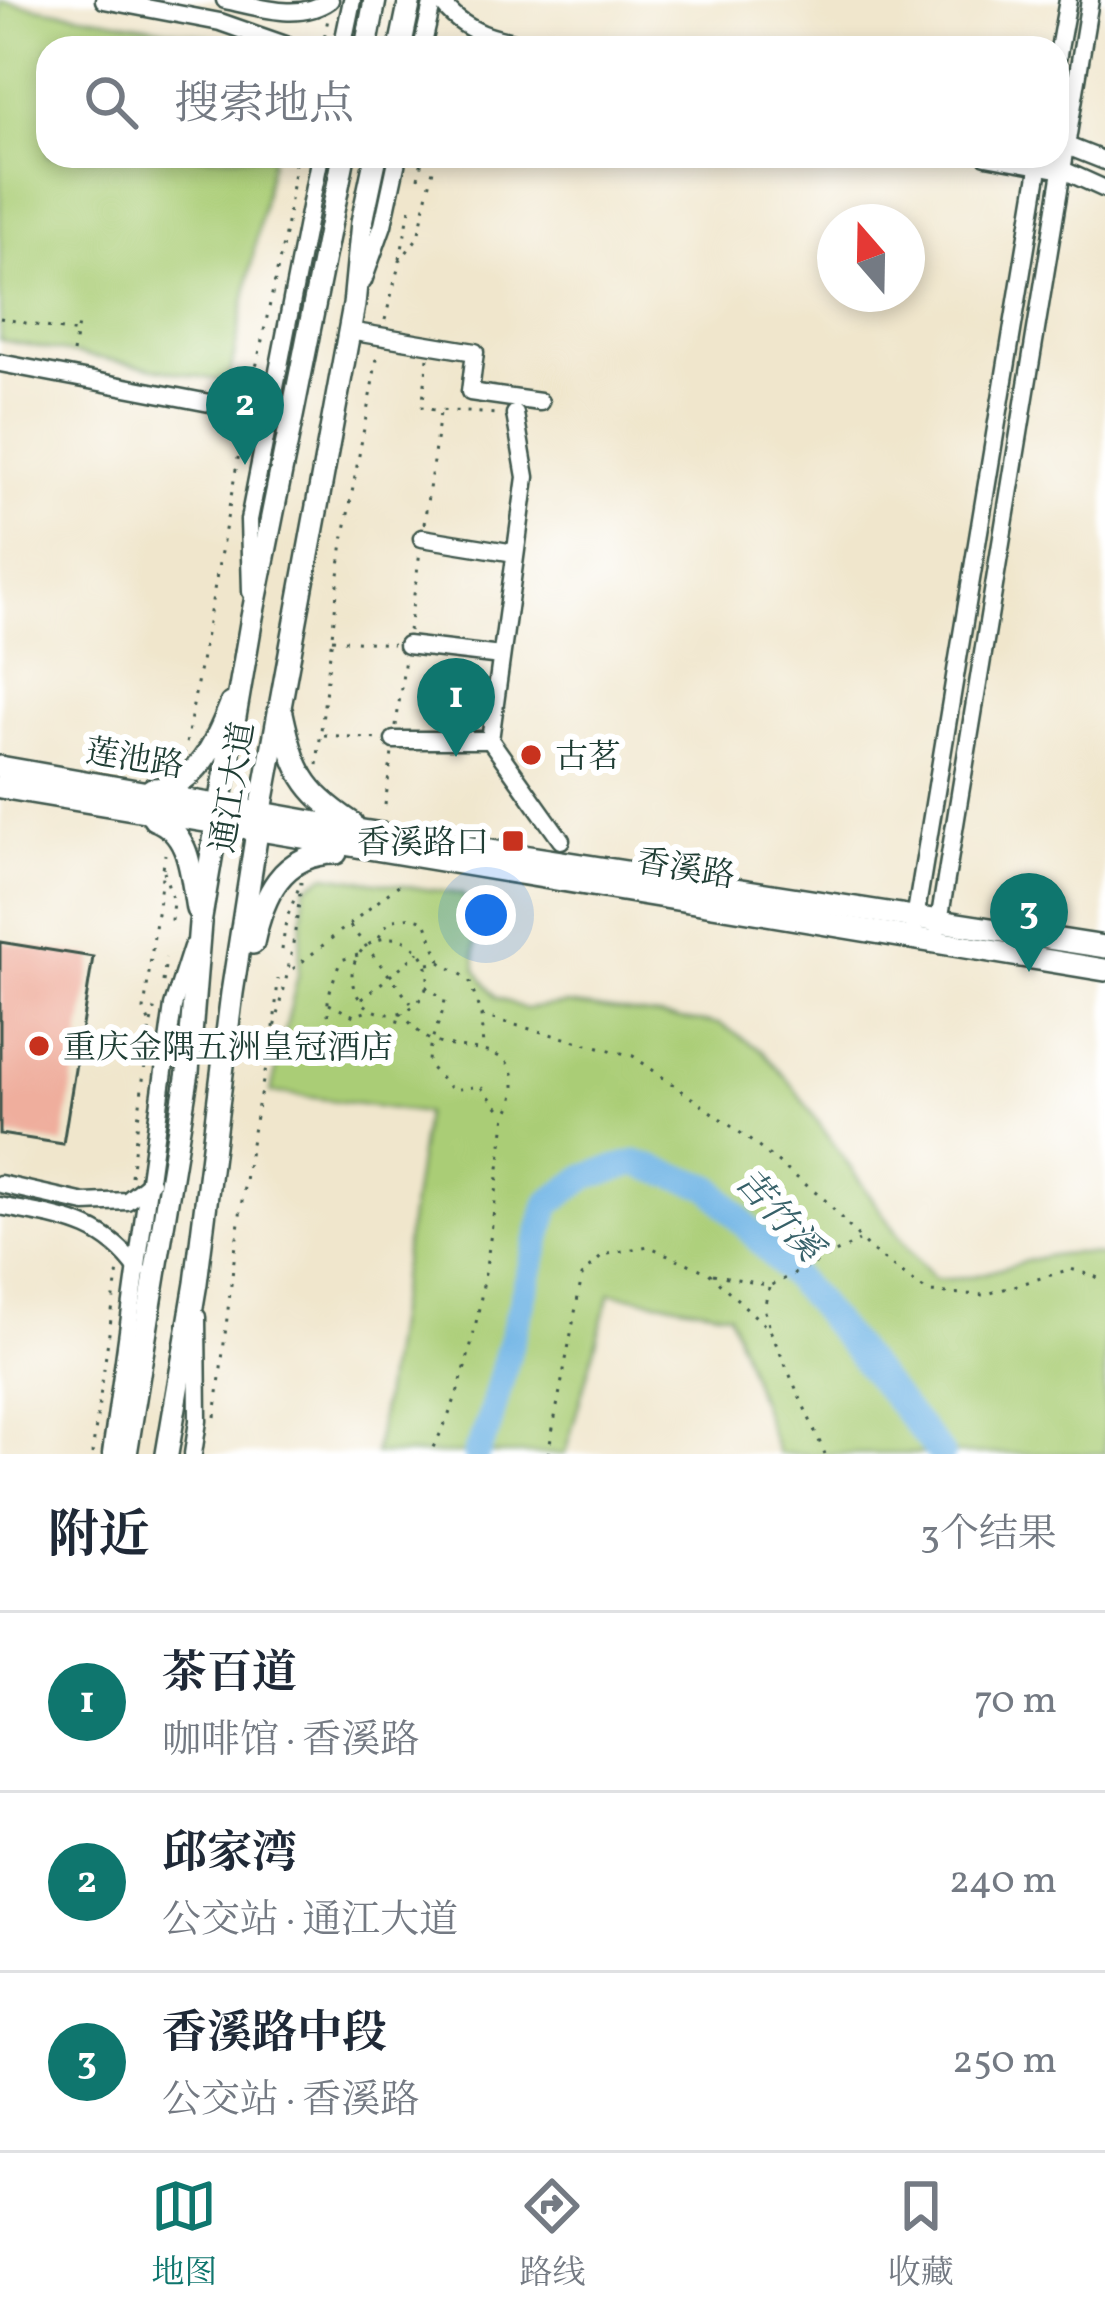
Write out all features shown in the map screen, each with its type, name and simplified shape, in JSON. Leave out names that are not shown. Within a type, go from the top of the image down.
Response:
[{"type":"main road","points":[[368,36],[375,0]]},
{"type":"main road","points":[[402,36],[410,0]]},
{"type":"main road","name":"通江大道","points":[[126,1454],[188,1072],[200,923],[252,617],[342,168]]},
{"type":"main road","name":"通江大道","points":[[166,1454],[196,1283],[259,822],[354,305],[362,222],[373,168]]},
{"type":"main road","points":[[121,798],[183,782],[211,748],[244,670]]},
{"type":"main road","points":[[279,701],[290,752],[302,779],[318,800],[363,830]]},
{"type":"main road","name":"莲池路","points":[[0,767],[121,798],[259,822]]},
{"type":"main road","name":"莲池路","points":[[0,787],[121,798]]},
{"type":"main road","points":[[121,798],[176,832],[186,850],[200,923]]},
{"type":"main road","name":"香溪路","points":[[259,822],[385,853],[914,926]]},
{"type":"main road","name":"香溪路","points":[[259,822],[363,830],[938,930],[1105,947]]},
{"type":"main road","points":[[232,993],[249,961],[261,903],[289,868],[323,853],[385,853]]},
{"type":"main road","name":"香溪路","points":[[938,930],[1105,970]]},
{"type":"street","points":[[104,0],[220,22],[260,36]]},
{"type":"street","points":[[225,0],[286,12],[329,8]]},
{"type":"street","points":[[344,36],[352,0]]},
{"type":"street","points":[[426,36],[436,0],[465,26],[487,36]]},
{"type":"street","points":[[1061,36],[1068,0]]},
{"type":"street","points":[[1069,103],[1090,0]]},
{"type":"street","points":[[1069,145],[1105,161]]},
{"type":"street","name":"通江大道","points":[[252,617],[249,520],[318,168]]},
{"type":"street","name":"通江大道","points":[[354,305],[382,225],[395,168]]},
{"type":"street","points":[[914,926],[1040,168]]},
{"type":"street","points":[[1058,168],[1105,188]]},
{"type":"street","points":[[938,930],[1063,170]]},
{"type":"street","points":[[349,331],[475,352],[470,392],[540,401]]},
{"type":"street","points":[[0,363],[220,405]]},
{"type":"street","points":[[515,414],[526,477],[490,740],[561,840]]},
{"type":"street","points":[[422,538],[515,553]]},
{"type":"street","points":[[407,645],[501,656]]},
{"type":"street","points":[[394,740],[490,740]]},
{"type":"street","name":"通江大道","points":[[111,1454],[173,1006],[200,923]]},
{"type":"street","points":[[0,1184],[85,1203],[128,1201],[151,1182]]},
{"type":"street","points":[[0,1206],[87,1225],[122,1246],[138,1270]]},
{"type":"street","name":"通江大道","points":[[193,1454],[198,1421],[196,1283]]},
{"type":"path","points":[[418,178],[420,168]]},
{"type":"path","points":[[400,261],[410,209]]},
{"type":"path","points":[[0,318],[77,333]]},
{"type":"path","points":[[73,353],[79,324]]},
{"type":"path","points":[[430,345],[422,410],[515,414]]},
{"type":"path","points":[[385,806],[440,412]]},
{"type":"path","points":[[332,639],[407,645]]},
{"type":"path","points":[[321,734],[394,740]]},
{"type":"path","points":[[164,870],[173,902],[170,929]]},
{"type":"path","points":[[282,950],[286,920],[302,879]]},
{"type":"path","points":[[291,970],[405,880]]},
{"type":"path","points":[[373,1009],[361,1000],[352,978],[358,955],[388,921],[411,916],[425,921],[440,962]]},
{"type":"path","points":[[349,925],[413,1005]]},
{"type":"path","points":[[327,1004],[354,1016],[373,1009],[400,1012],[413,1005],[426,986],[426,964],[419,952],[400,939],[376,940]]},
{"type":"path","points":[[361,1000],[419,952]]},
{"type":"path","points":[[358,955],[341,960],[327,1004],[327,1025],[349,1057],[378,1058],[394,1033],[400,1012]]},
{"type":"path","points":[[162,986],[166,958]]},
{"type":"path","points":[[426,964],[440,962],[469,979],[481,1016],[484,1050]]},
{"type":"path","points":[[274,1036],[278,979]]},
{"type":"path","points":[[426,986],[445,1000],[442,1019],[428,1039],[428,1065],[452,1090],[480,1086],[506,1115]]},
{"type":"path","points":[[400,1012],[428,1039],[472,1052],[484,1050],[506,1060],[513,1071],[514,1102],[506,1115],[473,1330],[446,1426],[429,1454]]},
{"type":"path","points":[[481,1016],[633,1056],[825,1200],[861,1240],[928,1292],[984,1295],[1071,1269],[1105,1280]]},
{"type":"path","points":[[548,1454],[582,1276],[603,1255],[649,1246],[709,1273],[770,1286],[861,1240]]},
{"type":"path","points":[[709,1273],[770,1330]]},
{"type":"path","points":[[770,1286],[764,1307],[770,1330],[825,1454]]},
{"type":"green space","points":[[0,1],[204,36],[36,36],[36,168],[270,168],[229,382],[0,340]]},
{"type":"green space","points":[[326,875],[461,894],[473,906],[476,969],[496,997],[525,1009],[566,1004],[720,1024],[761,1050],[792,1085],[909,1251],[934,1279],[978,1275],[1059,1254],[1105,1256],[1105,1454],[778,1454],[729,1313],[610,1293],[565,1454],[375,1454],[425,1113],[271,1092],[298,975],[305,887]]},
{"type":"building","name":"重庆金隅五洲皇冠酒店","points":[[0,942],[93,957],[63,1144],[0,1134]]},
{"type":"waterway","name":"苦竹溪","points":[[476,1454],[488,1427],[548,1204],[587,1176],[636,1163],[710,1187],[811,1296],[941,1454]]},
{"type":"place","name":"邱家湾","points":[[245,465]]},
{"type":"place","name":"古茗","points":[[531,755]]},
{"type":"place","name":"茶百道","points":[[456,757]]},
{"type":"place","name":"香溪路口","points":[[513,841]]},
{"type":"place","name":"香溪路中段","points":[[1029,972]]},
{"type":"place","name":"重庆金隅五洲皇冠酒店","points":[[39,1046]]}]
